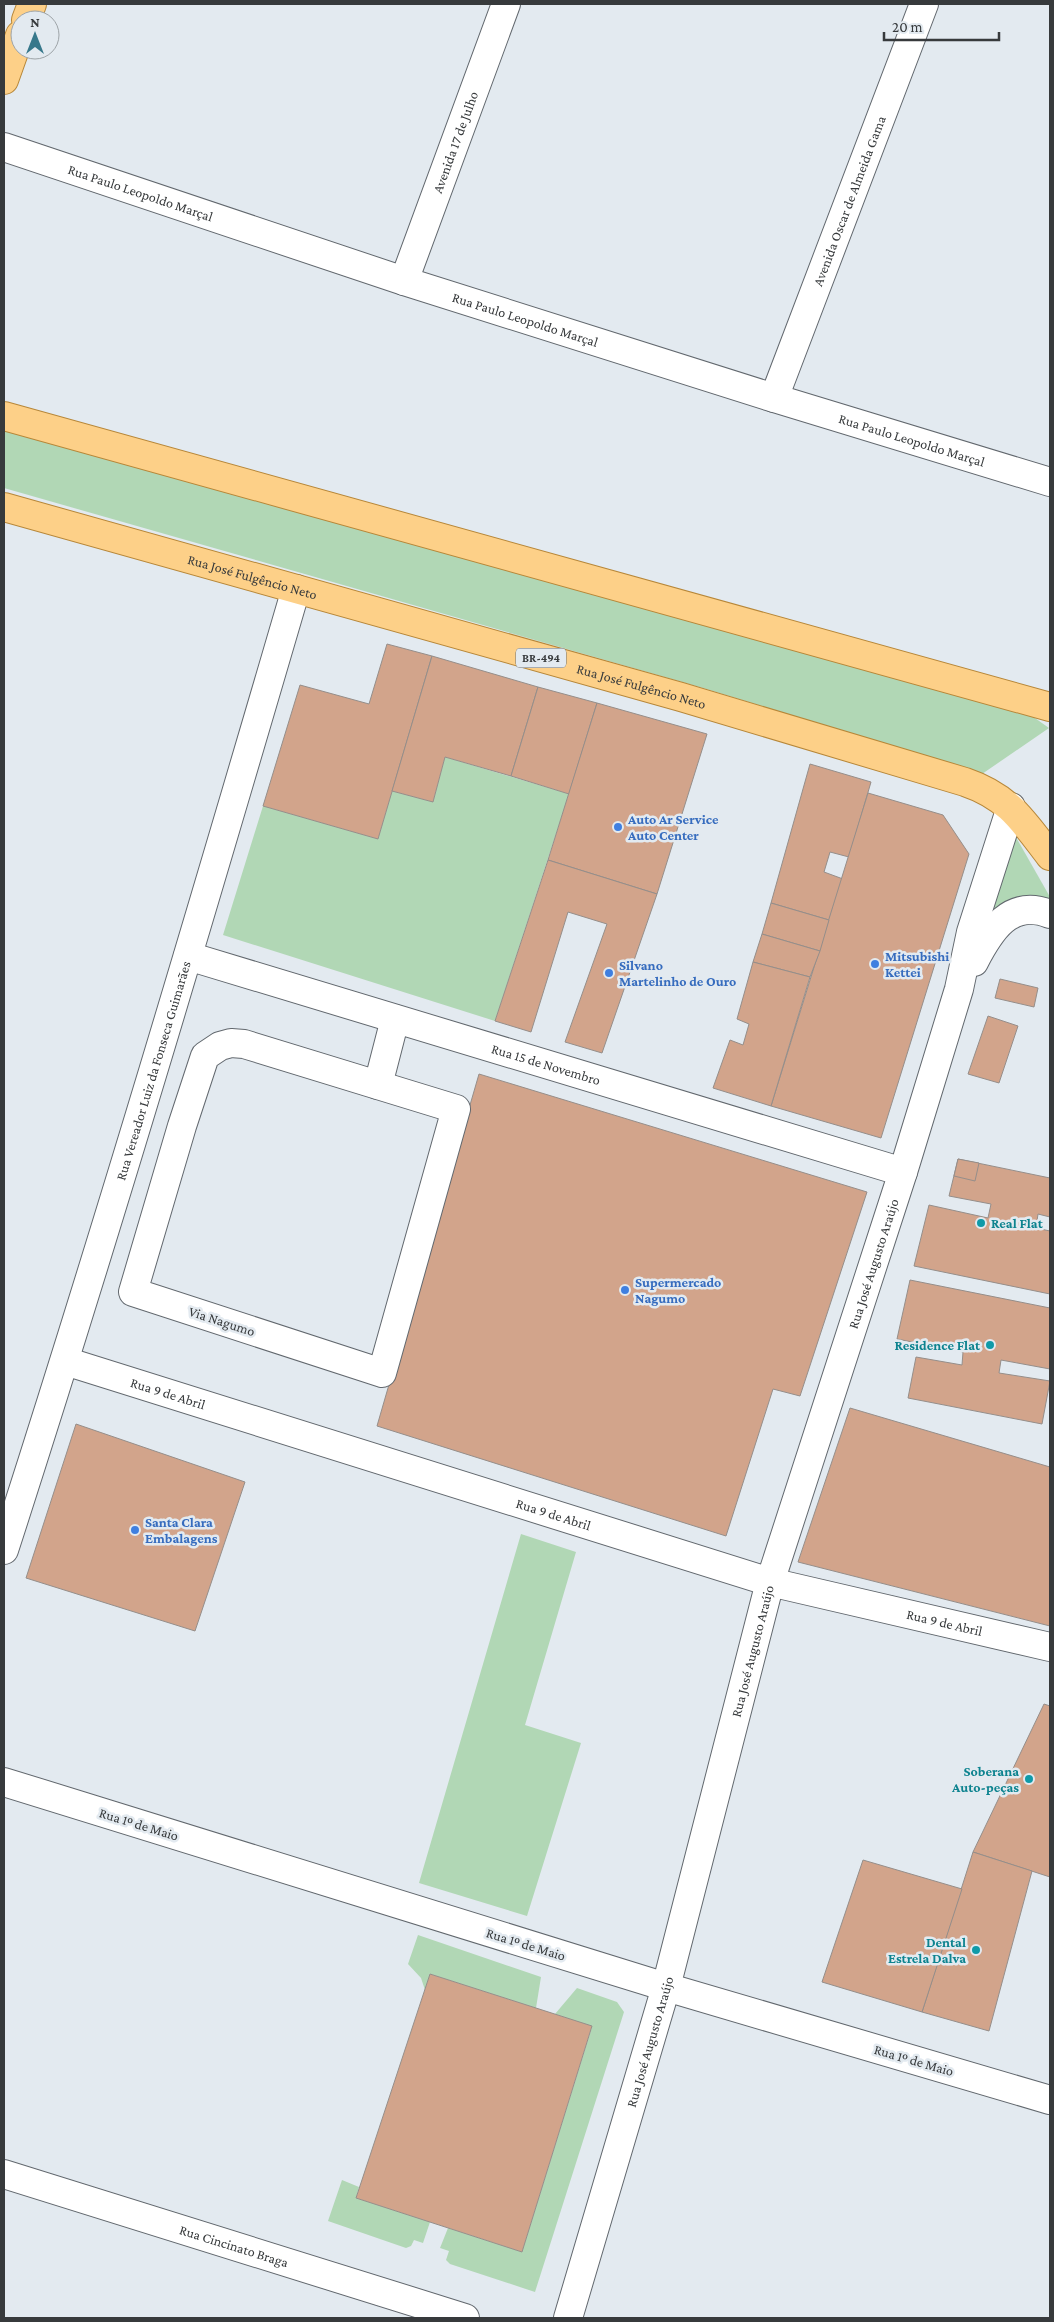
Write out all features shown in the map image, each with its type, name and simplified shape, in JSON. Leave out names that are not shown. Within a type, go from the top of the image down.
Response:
[{"type":"main road","points":[[4,80],[11,60]]},
{"type":"main road","points":[[4,416],[1050,707]]},
{"type":"main road","name":"Rua José Fulgêncio Neto","points":[[4,507],[681,697],[965,782],[990,792],[1011,807],[1050,856]]},
{"type":"street","name":"Avenida 17 de Julho","points":[[404,281],[506,4]]},
{"type":"street","name":"Avenida Oscar de Almeida Gama","points":[[774,398],[924,4]]},
{"type":"street","name":"Rua Paulo Leopoldo Marçal","points":[[4,147],[404,281],[774,398],[1050,482]]},
{"type":"street","name":"Rua Vereador Luiz da Fonseca Guimarães","points":[[4,1550],[65,1361],[188,956],[296,589]]},
{"type":"street","name":"Rua José Augusto Araújo","points":[[568,2318],[666,1987],[770,1582],[903,1172],[959,990],[968,942],[1011,807]]},
{"type":"street","name":"Rua José Augusto Araújo","points":[[959,990],[987,936],[1001,920],[1023,912],[1036,911],[1050,914]]},
{"type":"street","name":"Rua 15 de Novembro","points":[[188,956],[903,1172]]},
{"type":"street","points":[[378,1085],[394,1019]]},
{"type":"street","name":"Via Nagumo","points":[[231,1043],[244,1044],[378,1085],[456,1109],[382,1373],[133,1292],[182,1126],[206,1056],[211,1050],[231,1043]]},
{"type":"street","name":"Rua 9 de Abril","points":[[65,1361],[770,1582],[1050,1646]]},
{"type":"street","name":"Rua 1º de Maio","points":[[4,1782],[666,1987],[1050,2100]]},
{"type":"street","name":"Rua Cincinato Braga","points":[[4,2174],[461,2318]]},
{"type":"green space","points":[[4,418],[1025,711],[1049,728],[982,774],[703,688],[4,488]]},
{"type":"green space","points":[[445,757],[569,794],[495,1021],[223,935],[263,806],[378,839],[392,791],[433,802]]},
{"type":"green space","points":[[1013,832],[1050,897],[1050,904],[987,923]]},
{"type":"green space","points":[[521,1534],[576,1552],[525,1725],[581,1743],[527,1916],[419,1883]]},
{"type":"green space","points":[[418,1935],[541,1977],[536,2008],[430,1974],[425,1990],[421,1978],[408,1964]]},
{"type":"green space","points":[[577,1988],[617,2002],[624,2012],[535,2292],[450,2264],[446,2260],[449,2251],[440,2248],[448,2228],[522,2252],[592,2027],[555,2014]]},
{"type":"green space","points":[[342,2180],[359,2187],[356,2198],[430,2222],[423,2243],[414,2240],[411,2246],[406,2248],[328,2221]]},
{"type":"building","points":[[387,644],[432,656],[378,839],[263,806],[300,685],[369,704]]},
{"type":"building","points":[[432,656],[538,687],[511,776],[445,757],[433,802],[392,791]]},
{"type":"building","points":[[538,687],[597,703],[569,794],[511,776]]},
{"type":"building","name":"Auto Ar Service Auto Center","points":[[597,703],[707,734],[657,894],[548,860]]},
{"type":"building","points":[[810,764],[871,782],[849,857],[830,852],[824,872],[843,879],[829,920],[771,903]]},
{"type":"building","name":"Mitsubishi Kettei","points":[[868,793],[943,815],[969,854],[881,1138],[771,1106]]},
{"type":"building","name":"Silvano Martelinho de Ouro","points":[[548,860],[657,894],[602,1053],[565,1042],[607,924],[568,912],[531,1032],[495,1021]]},
{"type":"building","points":[[771,903],[829,920],[820,951],[762,934]]},
{"type":"building","points":[[762,934],[820,951],[810,977],[753,962]]},
{"type":"building","points":[[753,962],[810,977],[771,1106],[713,1088],[730,1040],[743,1045],[749,1024],[737,1019]]},
{"type":"building","points":[[1000,979],[1038,988],[1034,1007],[995,998]]},
{"type":"building","points":[[988,1016],[1018,1026],[999,1083],[968,1074]]},
{"type":"building","name":"Supermercado Nagumo","points":[[479,1074],[867,1192],[800,1396],[773,1389],[726,1536],[377,1426]]},
{"type":"building","name":"Real Flat","points":[[958,1159],[1050,1178],[1050,1217],[1038,1214],[1036,1228],[1050,1231],[1050,1294],[914,1266],[929,1205],[988,1218],[991,1204],[949,1196]]},
{"type":"building","points":[[958,1159],[979,1163],[975,1181],[954,1176]]},
{"type":"building","name":"Residence Flat","points":[[910,1280],[1050,1308],[1050,1369],[1001,1360],[999,1373],[1050,1381],[1042,1424],[908,1398],[916,1357],[962,1365],[963,1352],[897,1339]]},
{"type":"building","points":[[850,1408],[1050,1467],[1050,1626],[798,1562]]},
{"type":"building","name":"Santa Clara Embalagens","points":[[76,1424],[245,1482],[195,1631],[26,1578]]},
{"type":"building","name":"Soberana Auto-peças","points":[[1044,1704],[1050,1706],[1050,1877],[973,1852]]},
{"type":"building","name":"Dental Estrela Dalva","points":[[973,1852],[1032,1871],[989,2031],[922,2012]]},
{"type":"building","points":[[863,1860],[962,1889],[922,2012],[822,1982]]},
{"type":"building","points":[[430,1974],[592,2026],[522,2252],[356,2198]]},
{"type":"place","name":"Auto Ar Service Auto Center","points":[[618,827]]},
{"type":"place","name":"Mitsubishi Kettei","points":[[875,964]]},
{"type":"place","name":"Silvano Martelinho de Ouro","points":[[609,973]]},
{"type":"place","name":"Real Flat","points":[[981,1223]]},
{"type":"place","name":"Supermercado Nagumo","points":[[625,1290]]},
{"type":"place","name":"Residence Flat","points":[[990,1345]]},
{"type":"place","name":"Santa Clara Embalagens","points":[[135,1530]]},
{"type":"place","name":"Soberana Auto-peças","points":[[1029,1779]]},
{"type":"place","name":"Dental Estrela Dalva","points":[[976,1950]]}]
